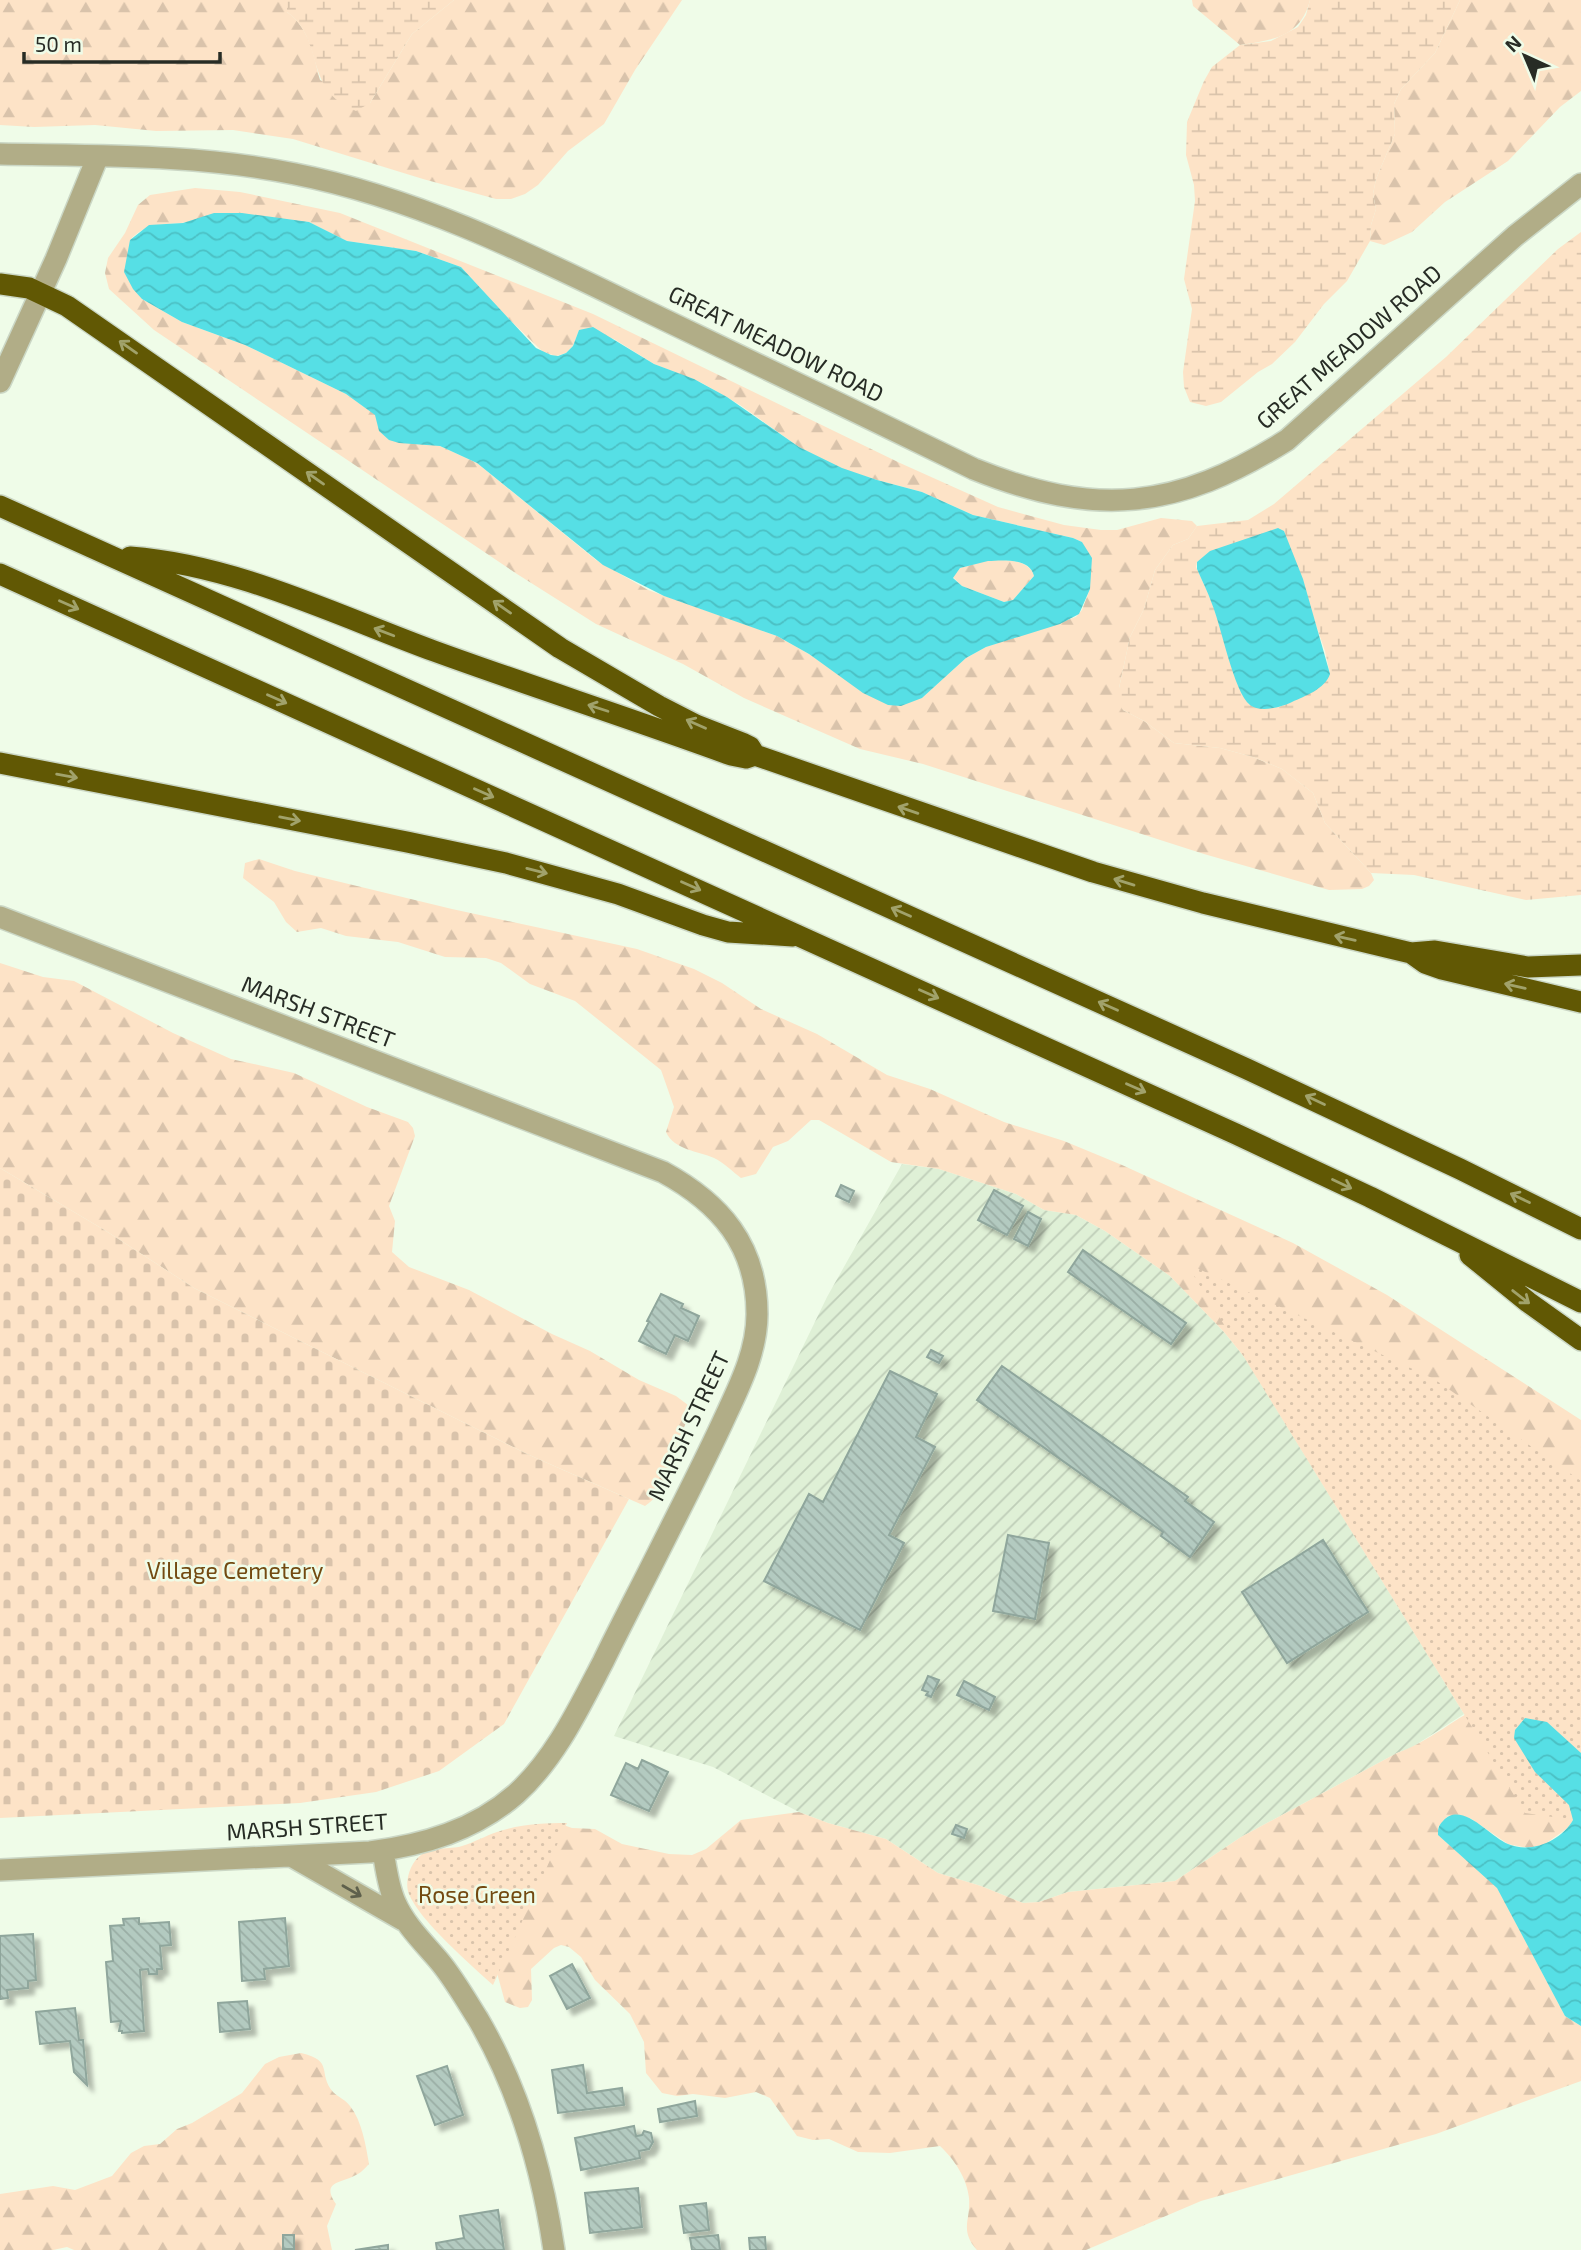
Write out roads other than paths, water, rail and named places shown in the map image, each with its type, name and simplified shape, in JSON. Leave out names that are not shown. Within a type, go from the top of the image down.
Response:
[{"type":"highway","points":[[0,284],[41,292],[99,327],[560,648],[659,706],[696,725],[750,747],[755,755]]},
{"type":"highway","points":[[0,506],[1285,1086],[1581,1229]]},
{"type":"highway","points":[[113,556],[175,562],[239,579],[514,680],[731,755],[746,758],[755,755],[1104,876],[1203,903],[1411,953],[1436,951],[1528,967],[1581,965]]},
{"type":"highway","points":[[4,575],[1236,1134],[1581,1302]]},
{"type":"highway","points":[[0,763],[506,863],[618,894],[728,932],[761,936],[800,936]]},
{"type":"highway","points":[[1411,953],[1432,966],[1581,1002]]},
{"type":"highway","points":[[1451,1237],[1497,1278],[1581,1340]]},
{"type":"street","name":"GREAT MEADOW ROAD","points":[[0,154],[190,158],[243,164],[351,186],[402,202],[513,247],[974,469],[1011,484],[1089,500],[1169,495],[1208,483],[1249,464],[1287,440],[1515,236],[1581,184]]},
{"type":"street","points":[[0,382],[98,156]]},
{"type":"street","name":"MARSH STREET","points":[[0,917],[663,1172],[703,1196],[729,1224],[747,1258],[757,1315],[752,1350],[739,1387],[635,1600],[566,1730],[527,1783],[494,1812],[446,1836],[383,1851],[0,1870]]},
{"type":"street","points":[[383,1851],[394,1901],[462,1993],[480,2022],[512,2087],[531,2138],[554,2250]]},
{"type":"street","points":[[293,1857],[391,1912],[414,1930]]},
{"type":"water","points":[[214,213],[242,213],[309,222],[347,241],[416,251],[461,267],[536,348],[551,355],[566,353],[573,346],[579,330],[593,327],[654,364],[694,379],[727,397],[799,447],[842,468],[922,492],[973,515],[1082,542],[1092,558],[1090,589],[1079,614],[1060,624],[986,647],[966,658],[922,698],[901,706],[888,705],[863,693],[809,654],[777,636],[664,596],[603,565],[477,463],[440,446],[389,440],[379,431],[375,415],[346,394],[245,345],[182,322],[142,299],[124,272],[130,240],[149,225],[183,223]],"holes":[[[988,561],[1022,563],[1034,576],[1013,600],[1004,602],[962,586],[953,578],[960,568]]]},
{"type":"water","points":[[1278,528],[1284,531],[1303,579],[1330,674],[1324,684],[1308,694],[1283,706],[1259,709],[1250,705],[1239,687],[1216,614],[1197,569],[1197,562],[1210,551]]},
{"type":"water","points":[[1525,1718],[1547,1722],[1581,1753],[1581,2026],[1565,2016],[1497,1888],[1438,1835],[1443,1821],[1459,1815],[1467,1817],[1501,1840],[1517,1847],[1545,1844],[1568,1827],[1573,1820],[1569,1805],[1535,1772],[1514,1738],[1515,1730]]},
{"type":"park label","name":"Village Cemetery","points":[[235,1571]]},
{"type":"park label","name":"Rose Green","points":[[477,1895]]}]
